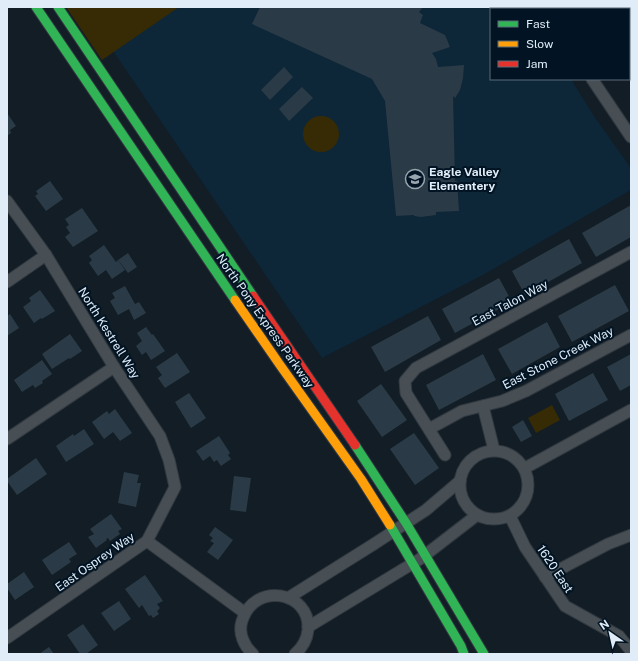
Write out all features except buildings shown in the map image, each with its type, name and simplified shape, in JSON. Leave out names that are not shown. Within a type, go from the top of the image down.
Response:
[{"type":"main road","name":"North Pony Express Parkway","points":[[36,7],[280,365],[378,505],[400,527],[419,559],[464,654]]},
{"type":"main road","name":"North Pony Express Parkway","points":[[58,7],[365,459],[400,527],[419,559],[484,654]]},
{"type":"street","points":[[593,80],[627,123],[631,137]]},
{"type":"street","name":"North Kestrell Way","points":[[7,201],[46,255],[114,367],[160,436],[169,460],[175,487]]},
{"type":"street","points":[[7,282],[46,255]]},
{"type":"street","name":"East Talon Way","points":[[429,429],[406,393],[405,381],[416,368],[630,256]]},
{"type":"street","name":"East Stone Creek Way","points":[[429,429],[462,411],[502,401],[526,391],[631,335]]},
{"type":"street","points":[[7,439],[114,367]]},
{"type":"street","points":[[483,406],[494,450]]},
{"type":"street","points":[[525,468],[631,410]]},
{"type":"street","points":[[429,429],[445,455]]},
{"type":"street","points":[[494,450],[503,451],[519,460],[525,468],[529,489],[526,500],[519,509],[510,516],[494,520],[485,519],[469,509],[463,501],[460,491],[460,480],[468,463],[475,456],[494,450]]},
{"type":"street","points":[[288,598],[426,510],[460,480]]},
{"type":"street","name":"East Osprey Way","points":[[7,638],[147,542],[175,487]]},
{"type":"street","points":[[308,627],[419,559],[477,515]]},
{"type":"street","name":"1620 East","points":[[510,516],[525,547],[565,606],[619,636],[631,651]]},
{"type":"street","points":[[545,577],[608,544],[631,535]]},
{"type":"street","points":[[147,542],[244,613]]},
{"type":"street","points":[[253,654],[246,647],[241,634],[241,624],[244,613],[257,600],[271,595],[278,595],[288,598],[297,603],[306,617],[308,627],[305,642],[300,650],[295,654]]},
{"type":"shaded area","points":[[66,7],[179,7],[102,60]]},
{"type":"shaded area","name":"Eagle Valley Elementery","points":[[177,7],[526,7],[490,8],[490,80],[572,80],[594,116],[631,168],[631,190],[483,275],[322,358],[113,51]]},
{"type":"shaded area","points":[[321,116],[331,119],[336,124],[339,134],[336,144],[331,149],[321,152],[311,149],[306,144],[303,134],[306,124],[311,119]]},
{"type":"shaded area","points":[[552,405],[560,420],[536,433],[528,418]]},
{"type":"traffic: fast","points":[[36,7],[235,300]]},
{"type":"traffic: fast","points":[[58,7],[253,296]]},
{"type":"traffic: fast","points":[[355,445],[406,523],[484,654]]},
{"type":"traffic: fast","points":[[390,525],[461,646],[464,654]]},
{"type":"traffic: slow","points":[[235,300],[361,479],[390,525]]},
{"type":"traffic: jam","points":[[253,296],[355,445]]},
{"type":"place","name":"Eagle Valley Elementery","points":[[415,179]]}]
